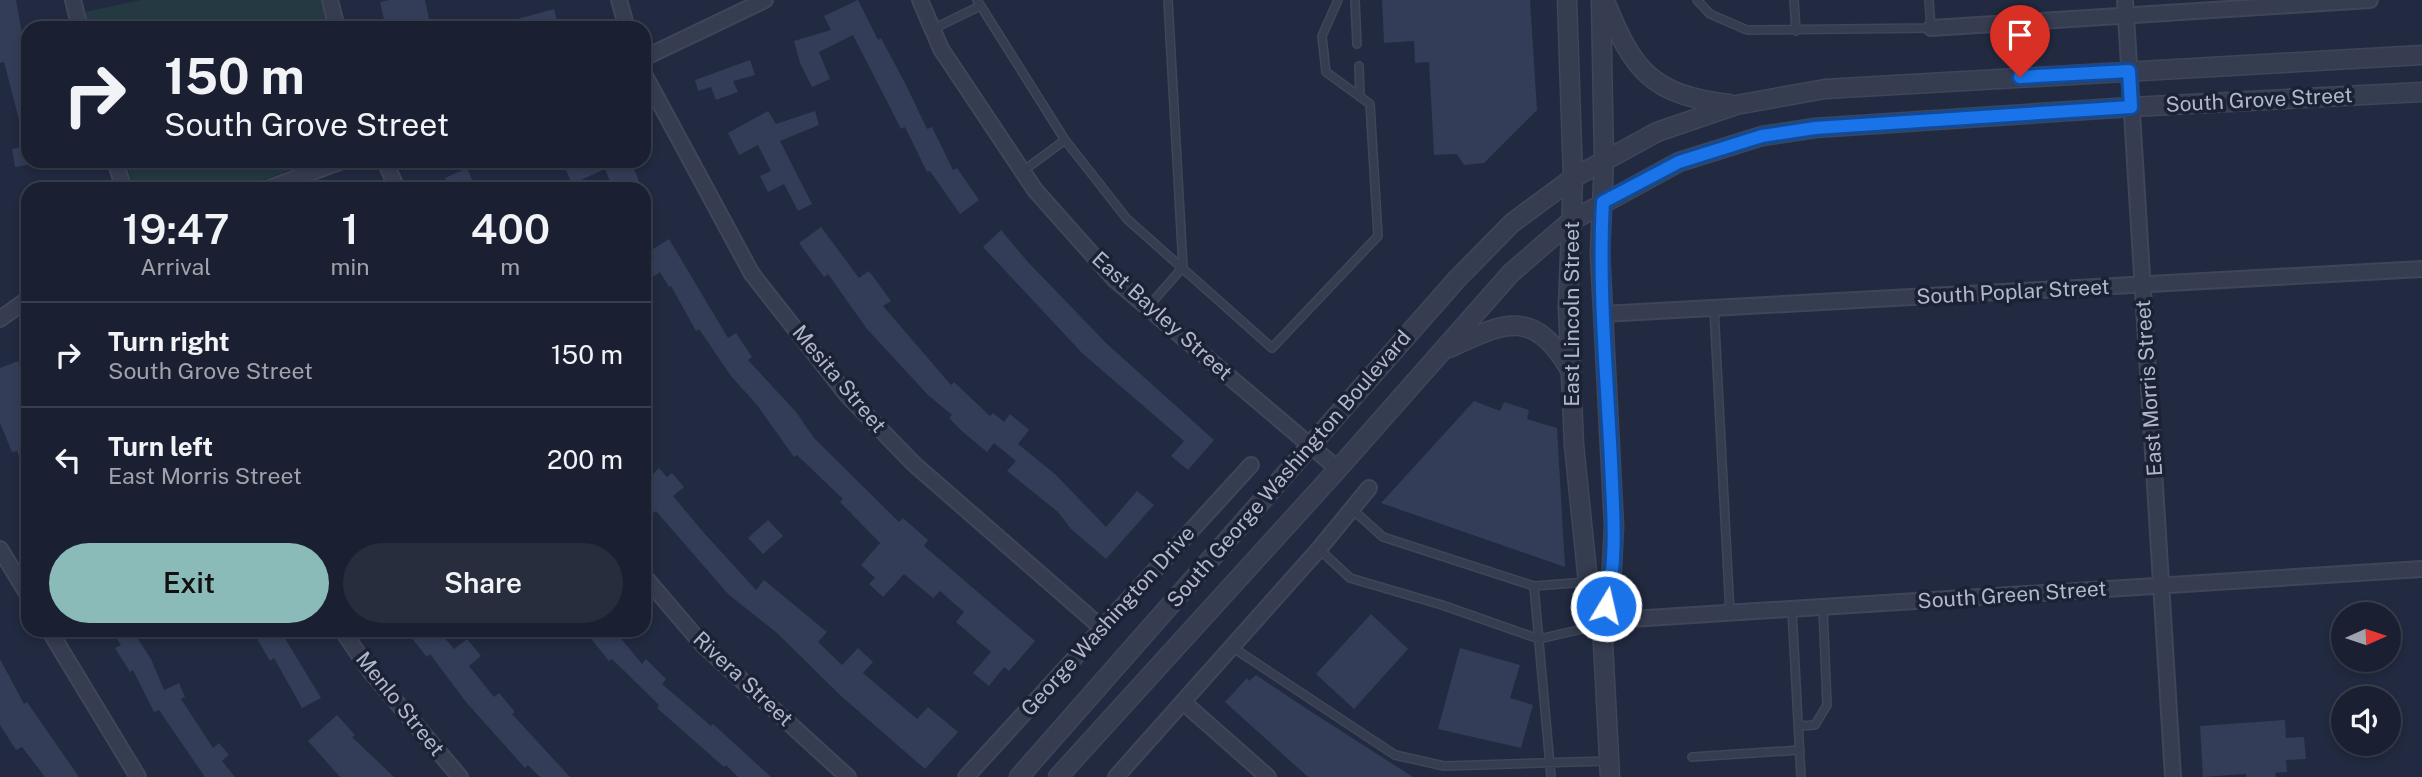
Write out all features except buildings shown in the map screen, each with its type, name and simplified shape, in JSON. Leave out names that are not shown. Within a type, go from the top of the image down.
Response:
[{"type":"street","points":[[74,0],[78,21]]},
{"type":"street","points":[[330,0],[335,21]]},
{"type":"street","points":[[619,0],[625,21]]},
{"type":"street","points":[[651,55],[765,0]]},
{"type":"street","name":"East Bayley Street","points":[[920,0],[941,49],[1035,190],[1115,280],[1338,469]]},
{"type":"street","name":"East Lincoln Street","points":[[1567,0],[1573,178],[1568,307],[1574,445],[1588,582],[1602,624],[1610,769]]},
{"type":"street","points":[[1603,0],[1626,51],[1642,70],[1692,100],[1736,105]]},
{"type":"street","name":"East Lincoln Street","points":[[1602,624],[1611,586],[1614,526],[1600,253],[1604,161],[1603,0]]},
{"type":"street","points":[[1931,28],[2125,7],[2370,0]]},
{"type":"street","name":"East Morris Street","points":[[2125,7],[2173,777]]},
{"type":"street","name":"South Grove Street","points":[[1573,178],[1657,132],[1736,105],[1825,89],[2422,55]]},
{"type":"street","name":"Mesita Street","points":[[651,87],[752,274],[847,396],[914,464],[1102,628]]},
{"type":"street","name":"South Grove Street","points":[[1571,221],[1679,162],[1762,136],[1815,128],[2131,107],[2422,92]]},
{"type":"street","points":[[286,182],[323,168]]},
{"type":"street","name":"South George Washington Boulevard","points":[[1019,777],[1466,269],[1512,223],[1573,178]]},
{"type":"street","name":"South George Washington Boulevard","points":[[1058,777],[1338,469],[1511,272],[1571,221]]},
{"type":"street","name":"South Poplar Street","points":[[1603,314],[2422,269]]},
{"type":"street","points":[[0,319],[21,304]]},
{"type":"street","points":[[1442,351],[1492,329],[1518,326],[1537,331],[1553,341],[1571,372]]},
{"type":"street","name":"George Washington Drive","points":[[966,777],[1251,465]]},
{"type":"street","points":[[1116,777],[1319,549],[1369,488]]},
{"type":"street","points":[[0,549],[21,584]]},
{"type":"street","name":"South Green Street","points":[[1602,624],[1631,619],[2422,569]]},
{"type":"street","name":"Rivera Street","points":[[651,584],[702,643],[848,777]]},
{"type":"street","points":[[53,637],[138,777]]},
{"type":"street","name":"Menlo Street","points":[[347,637],[370,671],[460,777]]},
{"type":"street","points":[[1183,702],[1268,777]]},
{"type":"lane","points":[[1148,308],[1183,267],[1168,0]]},
{"type":"lane","points":[[933,30],[979,3],[1065,140],[1128,219],[1272,348],[1378,236],[1370,104],[1326,72],[1322,36],[1338,0]]},
{"type":"lane","points":[[1355,0],[1357,44]]},
{"type":"lane","points":[[1697,0],[1710,14],[1731,25],[1747,30],[1796,32],[1931,28],[1929,0]]},
{"type":"lane","points":[[1794,0],[1796,32]]},
{"type":"lane","points":[[1359,66],[1360,97]]},
{"type":"lane","points":[[1023,171],[1065,140]]},
{"type":"lane","points":[[1714,308],[1730,614]]},
{"type":"lane","points":[[1352,509],[1383,537],[1534,586],[1588,582]]},
{"type":"lane","points":[[1319,549],[1350,578],[1442,605],[1539,639],[1602,624]]},
{"type":"lane","points":[[1534,586],[1551,777]]},
{"type":"lane","points":[[1799,726],[1815,725],[1827,705],[1824,608]]},
{"type":"lane","points":[[1792,610],[1801,777]]},
{"type":"lane","points":[[1232,648],[1395,755],[1444,765],[1550,763],[1610,769]]},
{"type":"lane","points":[[1692,757],[1800,750]]},
{"type":"shaded area","points":[[141,0],[321,0],[326,21],[87,21],[85,12]]},
{"type":"shaded area","points":[[127,168],[296,168],[257,182],[132,182]]},
{"type":"route","points":[[1606,606],[1611,586],[1614,526],[1600,253],[1603,202],[1679,162],[1762,136],[1815,128],[2131,107],[2129,71],[2020,77]]}]
